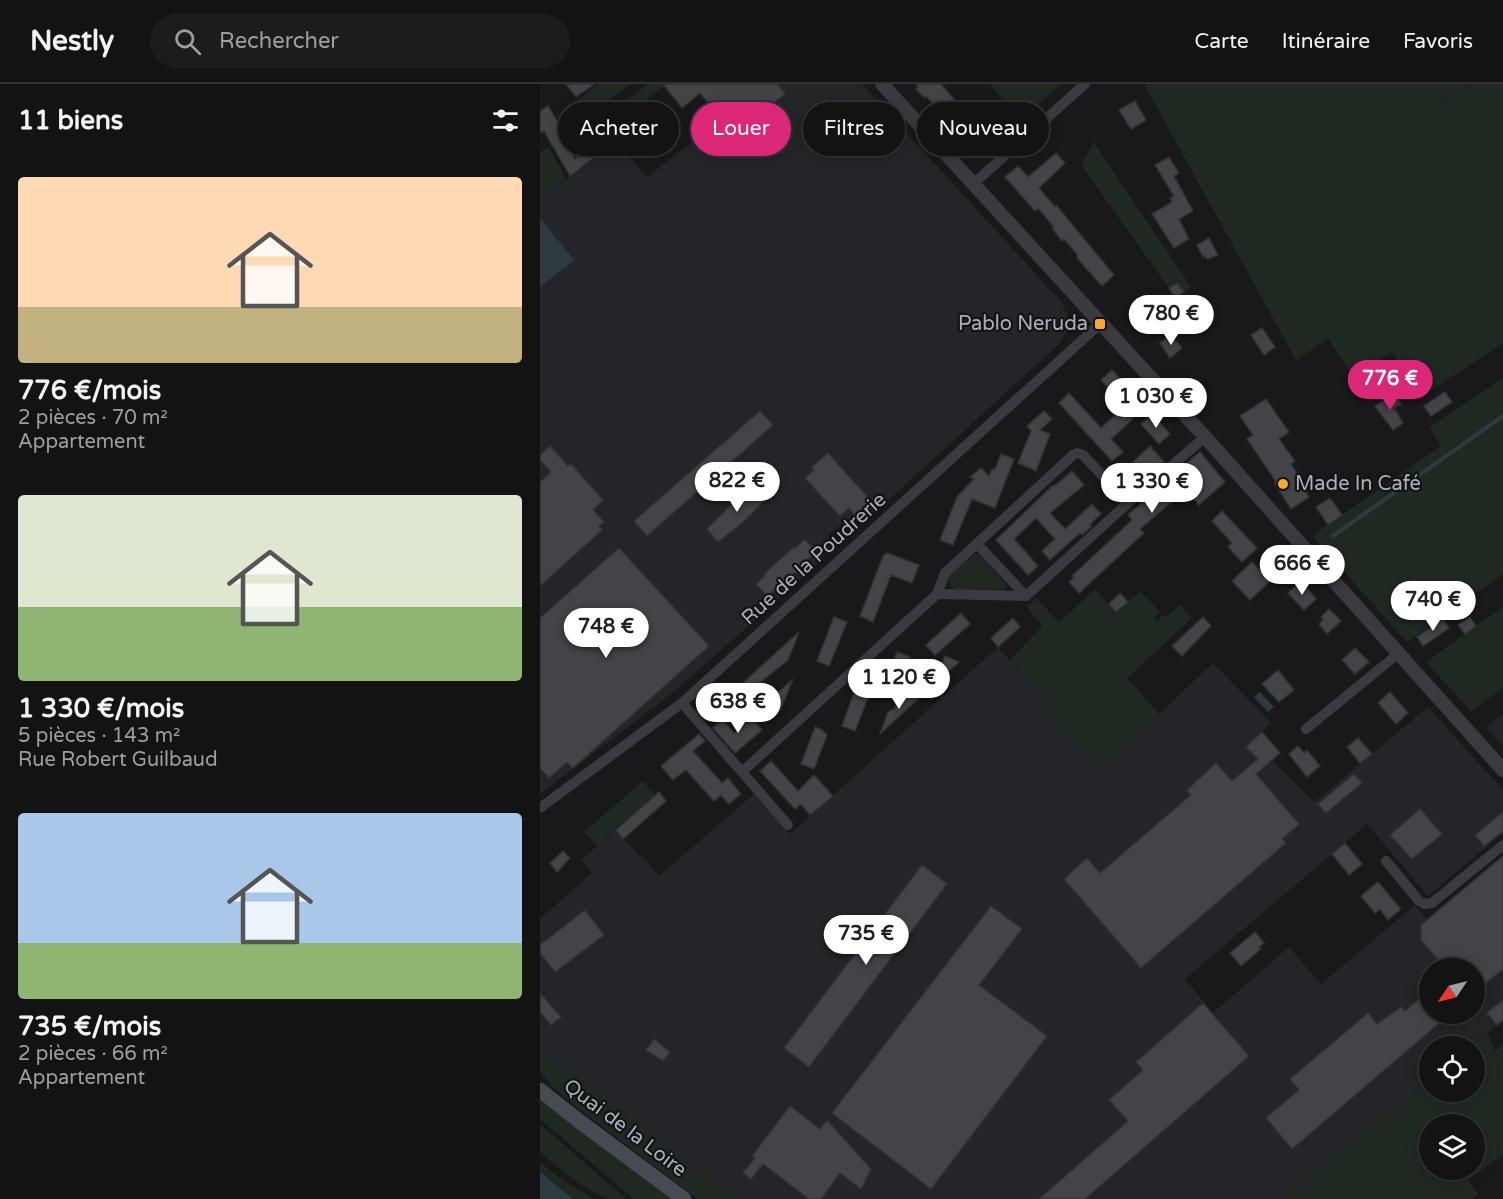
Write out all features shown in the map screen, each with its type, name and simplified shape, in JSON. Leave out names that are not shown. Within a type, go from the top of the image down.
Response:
[{"type":"main road","name":"Quai de la Loire","points":[[540,1090],[684,1199]]},
{"type":"street","points":[[882,84],[1205,437],[1503,770]]},
{"type":"street","points":[[973,184],[1086,84]]},
{"type":"street","name":"Rue de la Poudrerie","points":[[540,808],[682,703],[1100,324]]},
{"type":"street","points":[[937,594],[1026,596],[1205,437]]},
{"type":"street","points":[[742,772],[937,594],[945,573],[1073,455],[1077,453],[1083,455],[1128,503]]},
{"type":"street","points":[[977,543],[1026,596]]},
{"type":"street","points":[[1306,729],[1399,653]]},
{"type":"street","points":[[682,703],[788,825]]},
{"type":"street","points":[[1386,861],[1419,901],[1425,904],[1432,903],[1503,845]]},
{"type":"shaded area","points":[[598,84],[631,84],[607,102],[578,102],[577,100]]},
{"type":"shaded area","points":[[648,84],[667,84],[644,102],[624,102]]},
{"type":"shaded area","points":[[766,84],[862,84],[878,102],[803,102],[803,156],[905,156],[905,131],[917,144],[917,156],[928,156],[1063,304],[1069,322],[1068,330],[1059,344],[879,509],[859,522],[843,523],[829,534],[828,549],[822,559],[671,694],[540,794],[540,199],[596,156],[628,156],[647,177],[674,156],[679,156],[679,152],[691,143],[691,156],[791,156],[791,102],[743,102]]},
{"type":"shaded area","points":[[989,84],[1061,84],[1041,102],[1006,102]]},
{"type":"shaded area","points":[[1144,84],[1441,84],[1444,103],[1472,84],[1503,84],[1503,343],[1430,391],[1416,370],[1369,402],[1359,387],[1398,361],[1392,352],[1354,378],[1328,339],[1296,360]]},
{"type":"shaded area","points":[[1441,84],[1472,84],[1444,103]]},
{"type":"shaded area","points":[[1094,142],[1191,287],[1184,292],[1177,283],[1169,288],[1081,165]]},
{"type":"shaded area","points":[[549,147],[566,179],[540,199],[540,152]]},
{"type":"shaded area","points":[[540,218],[574,260],[540,287]]},
{"type":"shaded area","points":[[1503,378],[1503,574],[1407,642],[1312,536],[1441,446],[1429,428]]},
{"type":"shaded area","points":[[975,554],[980,555],[1005,583],[1007,586],[1005,589],[957,590],[952,588],[948,580],[949,575]]},
{"type":"shaded area","points":[[1095,589],[1116,612],[1140,591],[1160,612],[1154,617],[1157,621],[1164,614],[1167,617],[1180,605],[1192,618],[1127,678],[1159,714],[1099,771],[1051,715],[1054,711],[1010,660],[1042,626],[1027,607],[1037,598],[1059,623]]},
{"type":"shaded area","points":[[1503,607],[1503,688],[1471,711],[1426,662]]},
{"type":"shaded area","points":[[998,647],[1055,711],[1051,715],[1099,771],[1213,663],[1271,723],[1246,747],[1265,766],[1272,760],[1314,802],[1428,707],[1503,790],[1503,833],[1428,896],[1367,824],[1185,979],[1213,1013],[1289,947],[1321,984],[1415,905],[1427,920],[1503,856],[1503,1020],[1483,1036],[1419,1036],[1419,1089],[1287,1199],[734,1199],[540,1049],[540,919],[592,873],[581,860],[616,830],[659,876],[754,794],[790,834]]},
{"type":"shaded area","points":[[1260,692],[1274,707],[1268,712],[1254,697]]},
{"type":"shaded area","points":[[1503,714],[1503,746],[1486,727]]},
{"type":"shaded area","points":[[643,781],[655,795],[597,846],[584,832]]},
{"type":"shaded area","points":[[1488,1033],[1495,1051],[1503,1045],[1503,1155],[1485,1168],[1485,1114],[1419,1114],[1419,1180],[1468,1180],[1478,1195],[1472,1199],[1287,1199],[1419,1089],[1419,1102],[1485,1102],[1484,1036]]},
{"type":"shaded area","points":[[540,1049],[734,1199],[698,1199],[581,1111],[552,1086],[540,1071]]},
{"type":"shaded area","points":[[540,1098],[674,1199],[634,1199],[540,1119]]},
{"type":"shaded area","points":[[540,1124],[626,1199],[612,1199],[594,1192],[574,1180],[540,1152]]},
{"type":"shaded area","points":[[540,1163],[594,1199],[573,1199],[540,1172]]},
{"type":"shaded area","points":[[540,1172],[573,1199],[540,1199]]},
{"type":"building","points":[[566,84],[594,84],[576,97]]},
{"type":"building","points":[[663,84],[778,84],[785,94],[775,102],[707,102],[700,93],[682,108]]},
{"type":"building","points":[[916,84],[941,84],[956,102],[932,102],[916,89],[918,87]]},
{"type":"building","points":[[1135,101],[1146,120],[1131,129],[1119,110]]},
{"type":"building","points":[[548,106],[558,123],[558,155],[544,131],[540,133],[540,111]]},
{"type":"building","points":[[1056,153],[1065,163],[1039,188],[1114,275],[1102,286],[1077,258],[1077,254],[1064,239],[1062,241],[1038,208],[1035,211],[1005,177],[1018,166],[1028,177]]},
{"type":"building","points":[[558,156],[573,156],[575,159],[580,156],[596,156],[570,176]]},
{"type":"building","points":[[1169,157],[1179,173],[1174,176],[1193,211],[1179,219],[1189,239],[1174,248],[1152,214],[1172,202],[1170,198],[1174,196],[1155,165]]},
{"type":"building","points":[[1209,238],[1218,255],[1207,259],[1203,257],[1197,245]]},
{"type":"building","points":[[1177,283],[1184,292],[1175,298],[1169,288]]},
{"type":"building","points":[[1262,328],[1275,347],[1264,355],[1251,335]]},
{"type":"building","points":[[1170,334],[1182,348],[1170,358],[1160,343]]},
{"type":"building","points":[[1112,370],[1131,390],[1119,400],[1101,380]]},
{"type":"building","points":[[1445,392],[1452,402],[1431,416],[1424,406]]},
{"type":"building","points":[[1069,393],[1101,428],[1123,408],[1133,419],[1111,439],[1123,452],[1112,461],[1059,403]]},
{"type":"building","points":[[1395,394],[1401,404],[1394,408],[1403,423],[1393,430],[1375,406]]},
{"type":"building","points":[[1266,399],[1289,432],[1279,439],[1295,461],[1291,464],[1300,478],[1297,479],[1309,497],[1291,509],[1275,484],[1275,480],[1247,439],[1253,435],[1240,416]]},
{"type":"building","points":[[760,411],[773,425],[647,536],[634,521]]},
{"type":"building","points":[[1044,411],[1052,419],[1040,430],[1050,434],[1036,471],[1018,463],[1031,431],[1027,426]]},
{"type":"building","points":[[1152,414],[1170,434],[1159,444],[1141,424]]},
{"type":"building","points":[[550,446],[568,466],[571,464],[603,500],[593,510],[604,522],[599,526],[602,530],[540,586],[540,482],[551,472],[540,460],[540,455]]},
{"type":"building","points":[[1150,446],[1164,462],[1135,487],[1124,474]]},
{"type":"building","points":[[1200,452],[1225,482],[1199,505],[1187,491],[1180,495],[1140,529],[1144,533],[1079,593],[1069,582],[1074,578],[1072,576],[1132,520],[1128,515],[1145,498]]},
{"type":"building","points":[[828,453],[871,501],[855,515],[849,508],[840,516],[805,478],[814,470],[812,467]]},
{"type":"building","points":[[1001,454],[1014,459],[995,508],[972,499],[953,545],[940,540],[957,497],[974,479],[970,477],[981,468],[989,476],[992,469],[996,467]]},
{"type":"building","points":[[1072,471],[1084,485],[1050,513],[1065,529],[1092,504],[1101,514],[1090,524],[1092,526],[1082,535],[1080,533],[1050,560],[1042,551],[1055,539],[1036,518],[1014,539],[1038,566],[1028,575],[996,540],[1049,489]]},
{"type":"building","points":[[755,485],[767,498],[741,524],[718,542],[707,529],[744,492],[746,494]]},
{"type":"building","points":[[1330,498],[1342,515],[1328,525],[1316,507]]},
{"type":"building","points":[[1222,511],[1257,548],[1242,562],[1228,547],[1232,543],[1212,521]]},
{"type":"building","points":[[805,539],[816,552],[806,561],[808,562],[767,596],[756,584],[766,575],[764,574]]},
{"type":"building","points":[[619,548],[709,646],[573,768],[567,762],[549,778],[540,768],[540,618]]},
{"type":"building","points":[[887,553],[919,565],[912,583],[891,575],[873,622],[860,616],[883,556]]},
{"type":"building","points":[[1252,562],[1270,581],[1250,600],[1232,581]]},
{"type":"building","points":[[1301,581],[1316,599],[1304,610],[1288,593]]},
{"type":"building","points":[[1120,593],[1128,602],[1116,612],[1109,604]]},
{"type":"building","points":[[1329,609],[1341,621],[1327,634],[1319,624],[1323,620],[1321,617]]},
{"type":"building","points":[[961,613],[970,624],[935,655],[926,645]]},
{"type":"building","points":[[834,617],[847,622],[829,666],[817,661]]},
{"type":"building","points":[[1203,617],[1211,626],[1182,656],[1172,646]]},
{"type":"building","points":[[1470,617],[1476,626],[1465,634],[1458,625]]},
{"type":"building","points":[[1013,618],[1020,627],[998,647],[991,638]]},
{"type":"building","points":[[1443,619],[1449,628],[1423,646],[1417,637]]},
{"type":"building","points":[[799,632],[788,660],[739,699],[733,692]]},
{"type":"building","points":[[1355,648],[1369,662],[1355,674],[1342,660]]},
{"type":"building","points":[[897,652],[910,657],[896,693],[883,688]]},
{"type":"building","points":[[945,656],[959,662],[933,685],[942,664]]},
{"type":"building","points":[[1278,670],[1294,690],[1279,702],[1262,684]]},
{"type":"building","points":[[793,679],[780,711],[764,705]]},
{"type":"building","points":[[855,690],[869,695],[855,731],[842,726]]},
{"type":"building","points":[[1390,692],[1408,713],[1396,724],[1378,703]]},
{"type":"building","points":[[901,693],[918,699],[880,734],[888,712],[894,709]]},
{"type":"building","points":[[752,718],[762,730],[735,753],[713,728],[722,719],[734,733]]},
{"type":"building","points":[[815,727],[827,735],[814,769],[801,764]]},
{"type":"building","points":[[1262,732],[1280,753],[1256,774],[1299,824],[1282,839],[1286,843],[1141,968],[1064,879],[1087,858],[1100,873],[1191,795],[1187,790],[1216,763],[1232,781],[1258,759],[1246,747]]},
{"type":"building","points":[[699,734],[705,741],[693,751],[722,783],[728,778],[741,794],[729,804],[721,795],[714,801],[686,770],[673,780],[661,766]]},
{"type":"building","points":[[1358,738],[1372,754],[1360,763],[1347,747]]},
{"type":"building","points":[[1298,746],[1304,753],[1307,750],[1320,766],[1307,777],[1289,754]]},
{"type":"building","points":[[771,761],[798,791],[814,775],[833,796],[810,815],[801,804],[795,809],[760,771]]},
{"type":"building","points":[[1354,774],[1362,783],[1326,813],[1318,804]]},
{"type":"building","points":[[659,792],[666,801],[623,839],[616,830]]},
{"type":"building","points":[[1420,809],[1442,834],[1412,859],[1390,835]]},
{"type":"building","points":[[1503,812],[1503,831],[1484,846],[1475,835]]},
{"type":"building","points":[[1345,843],[1362,864],[1349,875],[1332,854]]},
{"type":"building","points":[[563,851],[570,858],[557,872],[550,863]]},
{"type":"building","points":[[1503,856],[1503,969],[1485,984],[1485,958],[1437,958],[1421,940],[1421,925]]},
{"type":"building","points":[[922,865],[947,884],[809,1067],[784,1048]]},
{"type":"building","points":[[1378,882],[1401,909],[1388,920],[1380,909],[1375,913],[1361,896]]},
{"type":"building","points":[[991,906],[1022,929],[979,985],[1047,1036],[931,1189],[832,1113]]},
{"type":"building","points":[[585,910],[604,935],[555,972],[540,953],[540,945]]},
{"type":"building","points":[[1255,932],[1264,943],[1259,947],[1261,949],[1241,966],[1230,953]]},
{"type":"building","points":[[540,993],[561,1017],[551,1025],[540,1012]]},
{"type":"building","points":[[1419,999],[1419,1024],[1438,1024],[1424,1036],[1419,1036],[1419,1040],[1292,1149],[1266,1118],[1299,1090],[1290,1079],[1368,1013],[1377,1024],[1401,1007],[1405,1011]]},
{"type":"building","points":[[1503,1000],[1503,1020],[1497,1025],[1487,1013]]},
{"type":"building","points":[[1203,1003],[1249,1056],[1085,1199],[1039,1199],[1128,1121],[1109,1100],[1143,1070],[1136,1062]]},
{"type":"building","points":[[654,1039],[670,1052],[663,1061],[646,1050]]},
{"type":"building","points":[[790,1106],[820,1129],[827,1120],[871,1169],[861,1189],[840,1173],[821,1199],[809,1199],[763,1164],[751,1179],[743,1173],[755,1158],[752,1156]]},
{"type":"waterway","points":[[1333,536],[1503,416]]},
{"type":"place","name":"Pablo Neruda","points":[[1100,324]]},
{"type":"place","name":"Made In Café","points":[[1283,484]]}]
